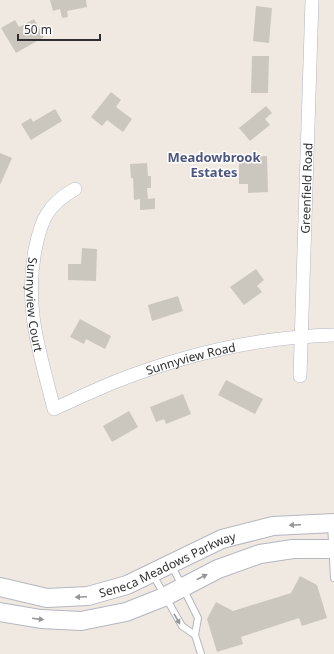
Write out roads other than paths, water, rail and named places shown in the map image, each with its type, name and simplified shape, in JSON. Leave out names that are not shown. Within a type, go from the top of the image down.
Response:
[{"type":"street","name":"Greenfield Road","points":[[300,376],[312,0]]},
{"type":"street","name":"Sunnyview Court","points":[[54,409],[33,325],[30,298],[31,270],[40,228],[48,212],[62,197],[75,189]]},
{"type":"street","name":"Sunnyview Road","points":[[54,409],[113,383],[166,364],[239,345],[301,336],[334,335]]},
{"type":"street","name":"Seneca Meadows Parkway","points":[[0,587],[47,598],[88,596],[127,585],[222,539],[273,526],[332,523]]},
{"type":"street","name":"Seneca Meadows Parkway","points":[[0,612],[41,619],[81,621],[126,612],[164,597],[218,569],[260,554],[293,549],[333,549]]},
{"type":"lane","points":[[332,523],[334,578]]},
{"type":"lane","points":[[172,564],[198,618],[195,635],[201,654]]},
{"type":"lane","points":[[152,573],[164,597],[182,626],[195,635]]},
{"type":"district","name":"Meadowbrook Estates","points":[[214,164]]}]
